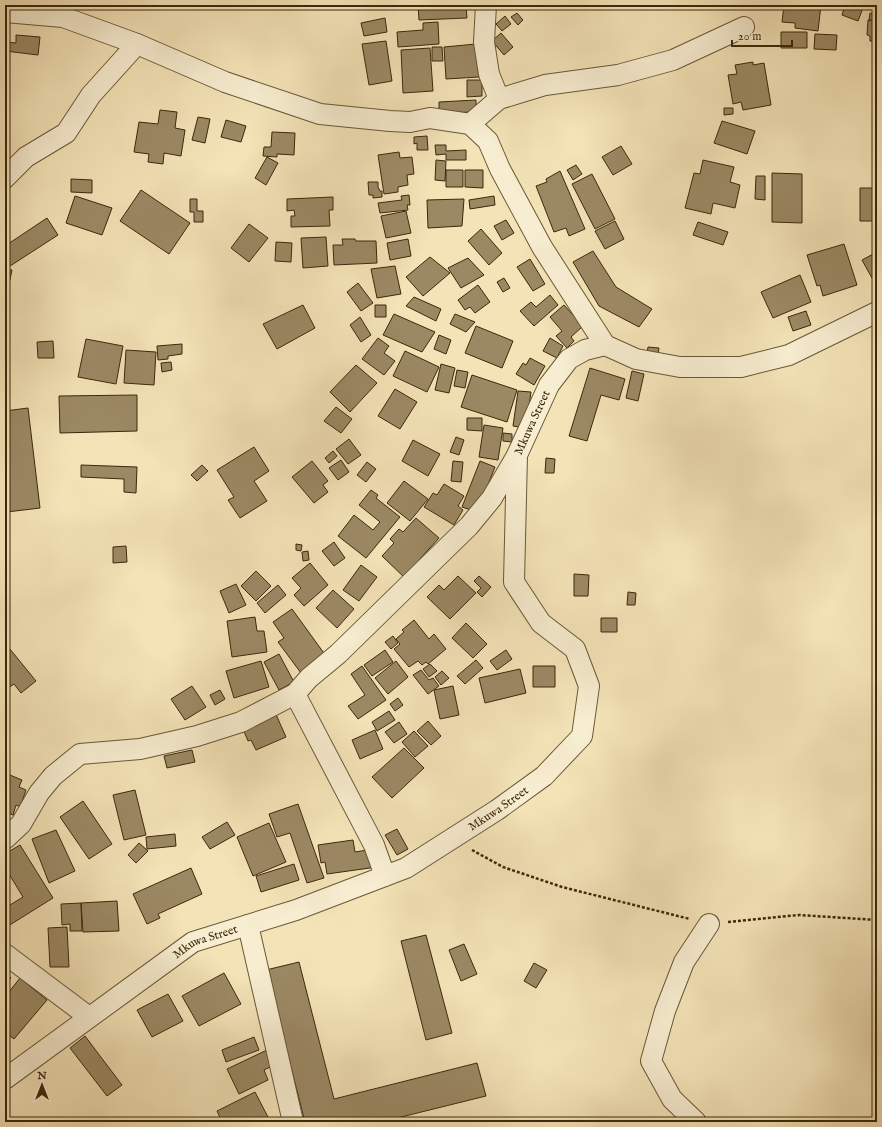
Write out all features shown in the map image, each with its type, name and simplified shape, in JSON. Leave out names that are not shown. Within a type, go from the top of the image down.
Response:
[{"type":"street","points":[[486,5],[484,42],[489,74],[499,99]]},
{"type":"street","points":[[5,12],[63,17],[137,44],[225,82],[320,114],[410,122],[430,118],[470,124],[488,141],[500,169],[542,247],[605,345],[636,359],[680,367],[741,367],[789,355],[877,312]]},
{"type":"street","points":[[470,124],[499,99],[545,85],[618,75],[673,60],[744,27]]},
{"type":"street","points":[[5,178],[26,157],[66,133],[91,95],[137,44]]},
{"type":"street","name":"Mkuwa Street","points":[[5,1079],[193,942],[296,910],[406,868],[453,840],[544,776],[582,736],[589,686],[575,649],[541,623],[514,582],[517,455],[549,385],[569,359],[585,350],[605,345]]},
{"type":"street","points":[[5,839],[22,824],[39,793],[53,776],[80,754],[140,749],[197,736],[240,722],[295,694],[309,678],[338,654],[469,526],[492,498],[517,455]]},
{"type":"street","points":[[295,694],[374,846],[385,876]]},
{"type":"street","points":[[696,1122],[672,1099],[651,1061],[665,1011],[684,962],[709,924]]},
{"type":"street","points":[[248,925],[293,1122]]},
{"type":"street","points":[[5,954],[89,1017]]},
{"type":"path","points":[[453,840],[503,867],[562,887],[709,924],[800,915],[877,920]]},
{"type":"building","points":[[418,5],[466,5],[467,18],[419,20]]},
{"type":"building","points":[[784,5],[821,5],[818,31],[795,28],[795,23],[782,22]]},
{"type":"building","points":[[845,5],[864,5],[858,21],[842,15]]},
{"type":"building","points":[[875,5],[877,5],[877,21],[869,20],[870,13],[872,14]]},
{"type":"building","points":[[517,13],[523,20],[518,25],[511,17]]},
{"type":"building","points":[[505,16],[511,24],[502,31],[496,24]]},
{"type":"building","points":[[385,18],[387,32],[364,36],[361,23]]},
{"type":"building","points":[[868,20],[877,21],[877,41],[870,41],[870,36],[867,35]]},
{"type":"building","points":[[438,22],[439,44],[398,47],[397,32],[423,30],[423,23]]},
{"type":"building","points":[[5,26],[7,26],[5,42]]},
{"type":"building","points":[[781,32],[807,32],[807,48],[781,48]]},
{"type":"building","points":[[501,33],[513,47],[504,55],[492,41]]},
{"type":"building","points":[[815,34],[837,35],[836,50],[814,49]]},
{"type":"building","points":[[16,35],[40,37],[38,55],[5,51],[5,42],[16,43]]},
{"type":"building","points":[[386,41],[392,81],[369,85],[362,44]]},
{"type":"building","points":[[476,44],[479,77],[446,79],[444,47]]},
{"type":"building","points":[[432,47],[442,47],[443,61],[432,61]]},
{"type":"building","points":[[430,48],[433,91],[403,93],[401,50]]},
{"type":"building","points":[[753,62],[753,65],[764,63],[771,105],[743,110],[741,102],[733,104],[728,75],[737,74],[735,65]]},
{"type":"building","points":[[467,80],[482,80],[482,96],[467,97]]},
{"type":"building","points":[[476,100],[476,112],[439,113],[439,102]]},
{"type":"building","points":[[724,108],[733,108],[733,114],[724,115]]},
{"type":"building","points":[[160,110],[177,112],[175,128],[185,130],[181,156],[164,153],[163,164],[148,162],[149,154],[134,152],[139,122],[158,124]]},
{"type":"building","points":[[198,117],[210,119],[205,143],[192,140]]},
{"type":"building","points":[[5,119],[8,119],[7,134],[5,134]]},
{"type":"building","points":[[226,120],[246,126],[241,142],[221,137]]},
{"type":"building","points":[[722,121],[755,131],[747,154],[714,143]]},
{"type":"building","points":[[272,132],[295,133],[294,155],[277,154],[277,157],[263,156],[264,147],[271,147]]},
{"type":"building","points":[[427,136],[428,150],[417,150],[417,143],[414,144],[414,137]]},
{"type":"building","points":[[435,145],[446,145],[446,151],[466,150],[466,160],[446,160],[446,154],[436,155]]},
{"type":"building","points":[[621,146],[632,164],[613,175],[602,157]]},
{"type":"building","points":[[399,152],[400,158],[412,157],[414,174],[407,175],[408,185],[398,187],[398,192],[384,194],[378,155]]},
{"type":"building","points":[[267,157],[278,163],[266,185],[255,178]]},
{"type":"building","points":[[436,160],[446,161],[445,181],[435,180]]},
{"type":"building","points":[[703,160],[734,167],[730,182],[740,185],[735,208],[713,203],[711,214],[685,208],[694,173],[700,174]]},
{"type":"building","points":[[576,165],[582,174],[573,180],[567,170]]},
{"type":"building","points":[[446,170],[463,170],[463,187],[446,187]]},
{"type":"building","points":[[465,170],[483,170],[483,188],[465,187]]},
{"type":"building","points":[[560,171],[585,229],[569,236],[566,228],[554,232],[536,186],[547,182],[546,179]]},
{"type":"building","points":[[772,173],[802,174],[802,223],[772,222]]},
{"type":"building","points":[[592,174],[615,219],[595,229],[572,184]]},
{"type":"building","points":[[756,176],[765,176],[765,200],[755,199]]},
{"type":"building","points":[[71,179],[92,180],[92,193],[71,192]]},
{"type":"building","points":[[368,182],[378,182],[378,187],[380,191],[382,191],[382,197],[373,198],[373,195],[369,195]]},
{"type":"building","points":[[860,188],[877,188],[877,221],[860,221]]},
{"type":"building","points":[[141,190],[190,223],[169,254],[120,221]]},
{"type":"building","points":[[409,195],[410,205],[407,205],[408,210],[380,213],[378,203],[402,200],[401,196]]},
{"type":"building","points":[[75,196],[112,208],[102,235],[66,223]]},
{"type":"building","points":[[494,196],[495,205],[470,209],[469,200]]},
{"type":"building","points":[[333,197],[333,210],[329,210],[330,226],[291,227],[291,216],[295,216],[294,210],[287,211],[287,199]]},
{"type":"building","points":[[190,199],[197,199],[197,211],[203,211],[203,222],[194,222],[194,212],[190,212]]},
{"type":"building","points":[[464,199],[462,226],[428,228],[427,200]]},
{"type":"building","points":[[406,211],[411,233],[386,238],[381,216]]},
{"type":"building","points":[[47,218],[58,235],[7,268],[5,246]]},
{"type":"building","points":[[506,220],[514,233],[502,240],[494,226]]},
{"type":"building","points":[[615,221],[624,239],[605,249],[595,231]]},
{"type":"building","points":[[698,222],[728,232],[723,245],[693,235]]},
{"type":"building","points":[[249,224],[268,238],[249,262],[231,248]]},
{"type":"building","points":[[481,229],[502,253],[489,265],[468,241]]},
{"type":"building","points":[[326,237],[328,266],[303,268],[301,238]]},
{"type":"building","points":[[342,239],[376,241],[377,263],[334,265],[333,245],[343,245]]},
{"type":"building","points":[[408,239],[411,256],[390,260],[387,243]]},
{"type":"building","points":[[276,242],[292,243],[291,262],[275,261]]},
{"type":"building","points":[[844,244],[857,285],[823,296],[820,285],[817,286],[807,255]]},
{"type":"building","points":[[593,251],[616,287],[652,309],[639,327],[599,306],[573,262]]},
{"type":"building","points":[[877,252],[877,287],[862,260]]},
{"type":"building","points":[[430,257],[450,273],[423,296],[406,277]]},
{"type":"building","points":[[468,258],[484,275],[461,288],[448,268]]},
{"type":"building","points":[[530,259],[545,284],[533,291],[517,267]]},
{"type":"building","points":[[395,266],[401,294],[377,298],[371,269]]},
{"type":"building","points":[[5,269],[12,270],[5,302]]},
{"type":"building","points":[[800,275],[811,302],[773,318],[761,292]]},
{"type":"building","points":[[504,278],[510,288],[503,292],[497,282]]},
{"type":"building","points":[[358,283],[373,303],[361,311],[347,292]]},
{"type":"building","points":[[478,285],[490,302],[475,313],[470,307],[465,310],[458,300]]},
{"type":"building","points":[[550,295],[558,305],[534,326],[520,311],[531,302],[536,307]]},
{"type":"building","points":[[414,297],[441,309],[436,321],[406,306]]},
{"type":"building","points":[[303,305],[315,328],[277,349],[263,324]]},
{"type":"building","points":[[375,305],[386,305],[386,317],[375,317]]},
{"type":"building","points":[[564,305],[583,326],[571,337],[574,341],[567,348],[556,336],[562,331],[550,317]]},
{"type":"building","points":[[806,311],[811,325],[793,331],[788,317]]},
{"type":"building","points":[[394,314],[435,332],[422,352],[383,335]]},
{"type":"building","points":[[455,314],[475,322],[466,332],[450,324]]},
{"type":"building","points":[[360,317],[371,335],[361,342],[350,325]]},
{"type":"building","points":[[476,326],[513,341],[502,368],[465,353]]},
{"type":"building","points":[[439,335],[451,340],[446,354],[434,349]]},
{"type":"building","points":[[378,338],[389,346],[384,353],[395,361],[384,375],[362,359]]},
{"type":"building","points":[[550,338],[563,346],[557,358],[543,351]]},
{"type":"building","points":[[86,339],[123,346],[116,384],[78,377]]},
{"type":"building","points":[[53,341],[54,358],[38,358],[37,342]]},
{"type":"building","points":[[182,344],[182,354],[168,356],[168,359],[158,360],[157,346]]},
{"type":"building","points":[[648,347],[659,348],[658,355],[647,354]]},
{"type":"building","points":[[126,350],[156,352],[154,385],[124,383]]},
{"type":"building","points":[[405,351],[439,367],[427,392],[393,376]]},
{"type":"building","points":[[530,358],[545,366],[534,385],[516,374],[523,363],[526,365]]},
{"type":"building","points":[[171,362],[172,370],[162,372],[161,363]]},
{"type":"building","points":[[441,364],[455,368],[449,393],[435,390]]},
{"type":"building","points":[[356,365],[377,383],[350,412],[330,392]]},
{"type":"building","points":[[590,368],[625,379],[619,400],[601,395],[587,441],[569,436]]},
{"type":"building","points":[[457,370],[468,372],[465,388],[454,386]]},
{"type":"building","points":[[632,371],[644,374],[638,401],[626,398]]},
{"type":"building","points":[[472,375],[517,390],[507,422],[461,407]]},
{"type":"building","points":[[395,389],[417,402],[400,429],[378,416]]},
{"type":"building","points":[[518,391],[531,392],[526,428],[513,426]]},
{"type":"building","points":[[137,395],[137,431],[60,433],[59,396]]},
{"type":"building","points":[[336,407],[352,419],[341,433],[324,421]]},
{"type":"building","points":[[28,408],[40,508],[7,512],[5,497],[5,411]]},
{"type":"building","points":[[467,418],[482,418],[482,431],[467,430]]},
{"type":"building","points":[[484,425],[503,428],[498,460],[479,457]]},
{"type":"building","points":[[503,433],[512,434],[512,442],[503,441]]},
{"type":"building","points":[[456,437],[464,440],[459,455],[450,452]]},
{"type":"building","points":[[349,439],[361,455],[348,464],[336,449]]},
{"type":"building","points":[[413,440],[440,454],[428,476],[402,461]]},
{"type":"building","points":[[254,447],[269,471],[254,481],[267,501],[240,518],[228,500],[234,497],[217,470]]},
{"type":"building","points":[[333,451],[337,456],[329,463],[325,458]]},
{"type":"building","points":[[546,458],[555,459],[554,473],[545,473]]},
{"type":"building","points":[[341,460],[349,472],[338,480],[329,468]]},
{"type":"building","points":[[312,461],[328,481],[323,485],[328,492],[314,503],[292,477]]},
{"type":"building","points":[[453,461],[463,462],[461,482],[451,481]]},
{"type":"building","points":[[480,461],[495,467],[477,512],[462,507]]},
{"type":"building","points":[[367,462],[376,469],[366,482],[357,475]]},
{"type":"building","points":[[81,465],[137,467],[136,493],[124,492],[124,479],[81,477]]},
{"type":"building","points":[[202,465],[208,471],[197,481],[191,475]]},
{"type":"building","points":[[404,481],[428,499],[410,521],[387,503]]},
{"type":"building","points":[[444,484],[464,496],[458,506],[463,510],[454,525],[424,507],[433,493],[437,495]]},
{"type":"building","points":[[371,490],[378,495],[376,498],[400,517],[366,558],[338,536],[354,515],[373,530],[380,522],[359,505]]},
{"type":"building","points":[[416,518],[439,538],[419,560],[422,563],[407,580],[382,556],[394,543],[390,539],[399,529],[403,532]]},
{"type":"building","points":[[334,542],[345,558],[334,566],[322,551]]},
{"type":"building","points":[[296,544],[302,545],[301,551],[296,550]]},
{"type":"building","points":[[126,546],[127,562],[113,563],[113,547]]},
{"type":"building","points":[[308,551],[309,560],[303,561],[302,552]]},
{"type":"building","points":[[310,563],[328,585],[304,606],[294,595],[301,588],[292,578]]},
{"type":"building","points":[[361,565],[377,577],[359,601],[343,590]]},
{"type":"building","points":[[256,571],[271,586],[256,601],[241,586]]},
{"type":"building","points":[[574,574],[589,575],[588,596],[574,596]]},
{"type":"building","points":[[458,576],[476,593],[450,619],[427,597],[439,585],[444,590]]},
{"type":"building","points":[[479,576],[491,587],[482,597],[477,592],[481,588],[474,581]]},
{"type":"building","points":[[236,584],[246,605],[229,613],[220,591]]},
{"type":"building","points":[[278,585],[286,595],[265,613],[257,603]]},
{"type":"building","points":[[333,590],[354,609],[337,628],[316,608]]},
{"type":"building","points":[[628,592],[636,593],[635,605],[627,605]]},
{"type":"building","points":[[292,609],[326,656],[301,673],[278,642],[284,638],[273,622]]},
{"type":"building","points":[[255,617],[257,631],[264,631],[267,652],[232,657],[227,621]]},
{"type":"building","points":[[601,618],[617,618],[617,632],[601,632]]},
{"type":"building","points":[[414,620],[429,639],[434,634],[446,649],[428,664],[426,662],[422,665],[418,661],[409,667],[394,649],[400,644],[396,639],[404,632],[402,630]]},
{"type":"building","points":[[466,623],[487,644],[473,658],[452,638]]},
{"type":"building","points":[[393,636],[398,643],[391,649],[385,642]]},
{"type":"building","points":[[5,643],[36,681],[21,693],[14,684],[5,690]]},
{"type":"building","points":[[385,650],[393,662],[372,676],[364,665]]},
{"type":"building","points":[[506,650],[512,659],[497,670],[490,661]]},
{"type":"building","points":[[279,654],[294,682],[279,690],[264,662]]},
{"type":"building","points":[[476,660],[483,668],[465,684],[457,676]]},
{"type":"building","points":[[261,661],[269,687],[234,698],[226,671]]},
{"type":"building","points":[[396,661],[408,677],[388,694],[375,678]]},
{"type":"building","points":[[430,664],[437,671],[429,677],[423,669]]},
{"type":"building","points":[[362,666],[386,700],[358,719],[348,706],[365,695],[351,674]]},
{"type":"building","points":[[533,666],[555,666],[555,687],[533,687]]},
{"type":"building","points":[[520,669],[526,693],[485,703],[479,678]]},
{"type":"building","points":[[421,670],[429,680],[433,678],[439,686],[428,694],[413,675]]},
{"type":"building","points":[[442,671],[449,678],[441,685],[435,677]]},
{"type":"building","points":[[192,686],[206,707],[185,720],[171,699]]},
{"type":"building","points":[[453,686],[459,715],[440,719],[434,690]]},
{"type":"building","points":[[220,690],[225,699],[215,705],[210,695]]},
{"type":"building","points":[[398,698],[403,705],[395,711],[390,704]]},
{"type":"building","points":[[274,710],[286,737],[256,750],[251,740],[248,741],[243,729]]},
{"type":"building","points":[[389,711],[395,720],[377,731],[372,722]]},
{"type":"building","points":[[428,721],[441,736],[431,745],[417,731]]},
{"type":"building","points":[[399,722],[407,734],[394,743],[385,732]]},
{"type":"building","points":[[375,730],[383,749],[360,759],[352,740]]},
{"type":"building","points":[[414,731],[428,746],[415,757],[402,742]]},
{"type":"building","points":[[404,748],[424,768],[392,798],[372,777]]},
{"type":"building","points":[[192,750],[195,762],[167,768],[164,756]]},
{"type":"building","points":[[5,773],[22,780],[19,787],[26,790],[20,807],[16,805],[13,815],[5,812]]},
{"type":"building","points":[[135,790],[146,835],[124,840],[113,795]]},
{"type":"building","points":[[83,801],[112,844],[89,859],[60,817]]},
{"type":"building","points":[[298,804],[324,878],[307,883],[290,833],[277,837],[269,814]]},
{"type":"building","points":[[227,822],[235,835],[210,849],[202,837]]},
{"type":"building","points":[[269,823],[286,862],[253,876],[237,837]]},
{"type":"building","points":[[397,829],[408,849],[397,855],[385,835]]},
{"type":"building","points":[[56,830],[75,871],[49,883],[32,839]]},
{"type":"building","points":[[175,834],[176,846],[147,849],[146,837]]},
{"type":"building","points":[[353,840],[355,852],[374,849],[377,867],[327,874],[325,862],[321,863],[318,845]]},
{"type":"building","points":[[139,843],[148,851],[136,863],[128,855]]},
{"type":"building","points":[[20,845],[53,898],[5,928],[5,908],[23,897],[9,874],[5,877],[5,854]]},
{"type":"building","points":[[294,864],[299,880],[261,892],[256,876]]},
{"type":"building","points":[[191,868],[202,894],[158,914],[160,918],[147,924],[133,894]]},
{"type":"building","points":[[117,901],[119,931],[83,932],[81,903]]},
{"type":"building","points":[[81,903],[82,931],[70,931],[70,924],[62,925],[61,904]]},
{"type":"building","points":[[67,927],[69,967],[50,967],[48,928]]},
{"type":"building","points":[[426,935],[452,1033],[426,1040],[401,941]]},
{"type":"building","points":[[464,944],[477,974],[461,981],[449,950]]},
{"type":"building","points":[[299,962],[334,1099],[477,1063],[486,1096],[381,1122],[305,1122],[266,970]]},
{"type":"building","points":[[534,963],[547,970],[536,988],[524,981]]},
{"type":"building","points":[[5,973],[11,978],[5,984]]},
{"type":"building","points":[[224,973],[241,1004],[199,1026],[182,996]]},
{"type":"building","points":[[20,978],[47,1000],[14,1039],[5,1032],[5,997]]},
{"type":"building","points":[[168,994],[183,1021],[152,1037],[137,1010]]},
{"type":"building","points":[[85,1036],[122,1085],[107,1096],[70,1048]]},
{"type":"building","points":[[254,1037],[259,1050],[226,1062],[222,1050]]},
{"type":"building","points":[[267,1050],[274,1065],[264,1070],[268,1080],[239,1094],[227,1069]]},
{"type":"building","points":[[255,1092],[269,1119],[264,1122],[222,1122],[217,1111]]}]
